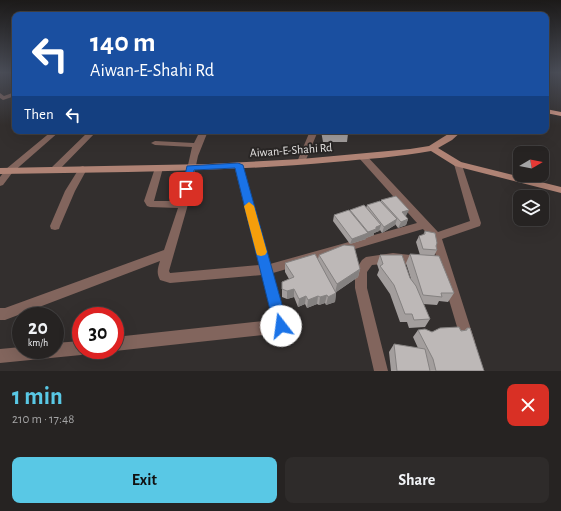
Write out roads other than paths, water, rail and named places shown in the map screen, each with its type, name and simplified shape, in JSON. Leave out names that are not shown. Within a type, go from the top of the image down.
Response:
[{"type":"main road","points":[[549,108],[561,110]]},
{"type":"main road","points":[[549,112],[561,114]]},
{"type":"main road","name":"Aiwan-E-Shahi Rd","points":[[5,171],[159,168],[301,162],[410,152],[432,148],[454,134]]},
{"type":"main road","points":[[432,148],[458,164],[561,190]]},
{"type":"street","points":[[0,95],[3,98],[12,95]]},
{"type":"street","points":[[0,183],[5,171],[52,134]]},
{"type":"street","points":[[54,170],[90,134]]},
{"type":"street","points":[[202,134],[197,145],[190,167],[183,205],[163,271],[164,276],[170,278],[266,270],[424,225]]},
{"type":"street","points":[[301,162],[313,134]]},
{"type":"street","points":[[155,143],[197,145]]},
{"type":"street","points":[[362,156],[436,237],[472,356]]},
{"type":"street","points":[[436,237],[476,223],[458,164]]},
{"type":"street","points":[[124,343],[281,326],[238,165]]},
{"type":"street","points":[[159,168],[150,204],[183,205]]},
{"type":"street","points":[[55,226],[70,191],[83,169]]},
{"type":"street","points":[[0,314],[5,314],[168,253]]},
{"type":"street","points":[[381,371],[361,288],[361,270],[370,260],[393,258],[444,265]]},
{"type":"street","points":[[0,356],[72,349]]}]
